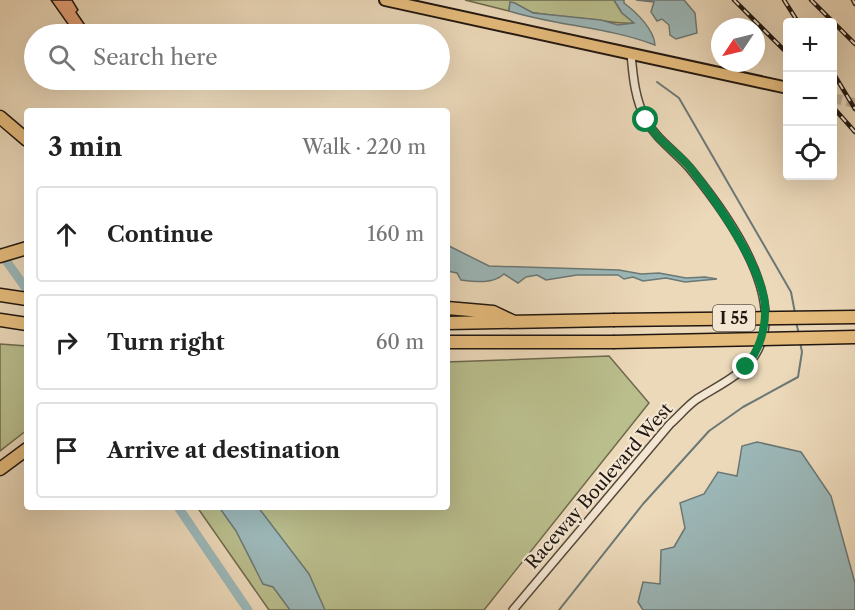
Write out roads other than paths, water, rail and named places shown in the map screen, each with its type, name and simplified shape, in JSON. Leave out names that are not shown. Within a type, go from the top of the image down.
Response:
[{"type":"highway","points":[[0,117],[24,137]]},
{"type":"highway","points":[[0,256],[24,249]]},
{"type":"highway","points":[[3,296],[24,300]]},
{"type":"highway","points":[[450,308],[493,312],[513,321]]},
{"type":"highway","name":"I 55","points":[[450,323],[855,317]]},
{"type":"highway","points":[[0,320],[24,324]]},
{"type":"highway","name":"I 55","points":[[450,342],[614,342],[855,337]]},
{"type":"highway","points":[[0,469],[24,451]]},
{"type":"main road","points":[[385,0],[783,87]]},
{"type":"street","name":"Raceway Boulevard West","points":[[513,610],[670,424],[694,401],[746,367],[756,353],[763,332],[765,308],[762,291],[752,264],[692,170],[658,137],[646,120],[633,79],[631,54]]},
{"type":"water","points":[[614,0],[624,0],[624,3],[639,16],[648,27],[655,45],[619,34],[509,11],[510,2],[533,13],[601,20],[618,25],[634,23],[622,13]]},
{"type":"water","points":[[636,0],[684,0],[695,13],[697,33],[676,39],[670,35],[669,25],[662,19],[657,21],[651,12],[654,2]]},
{"type":"water","points":[[450,246],[489,266],[619,270],[641,274],[659,273],[686,278],[717,279],[685,282],[666,278],[643,281],[633,277],[624,279],[618,275],[577,275],[546,280],[537,275],[526,277],[518,283],[504,274],[490,281],[478,282],[461,280],[457,273],[450,272]]},
{"type":"water","points":[[757,442],[801,452],[831,496],[855,583],[855,610],[643,610],[638,602],[643,582],[660,584],[661,550],[674,547],[685,528],[680,503],[704,494],[718,472],[737,476],[742,446]]},
{"type":"water","points":[[221,510],[260,510],[309,574],[325,610],[290,610],[273,587],[263,584],[236,531]]},
{"type":"waterway","points":[[657,82],[679,98],[791,292],[795,313]]},
{"type":"waterway","points":[[0,252],[24,286]]},
{"type":"waterway","points":[[796,322],[799,334]]},
{"type":"waterway","points":[[559,610],[643,504],[709,431],[743,407],[798,377],[802,352],[800,342]]},
{"type":"waterway","points":[[180,510],[248,610]]},
{"type":"tunnel","points":[[837,99],[855,103]]},
{"type":"railway","points":[[734,0],[783,49]]},
{"type":"railway","points":[[784,0],[795,18]]},
{"type":"railway","points":[[811,0],[855,44]]},
{"type":"railway","points":[[853,0],[855,4]]},
{"type":"railway","points":[[833,72],[855,109]]},
{"type":"railway","points":[[837,112],[855,132]]}]
